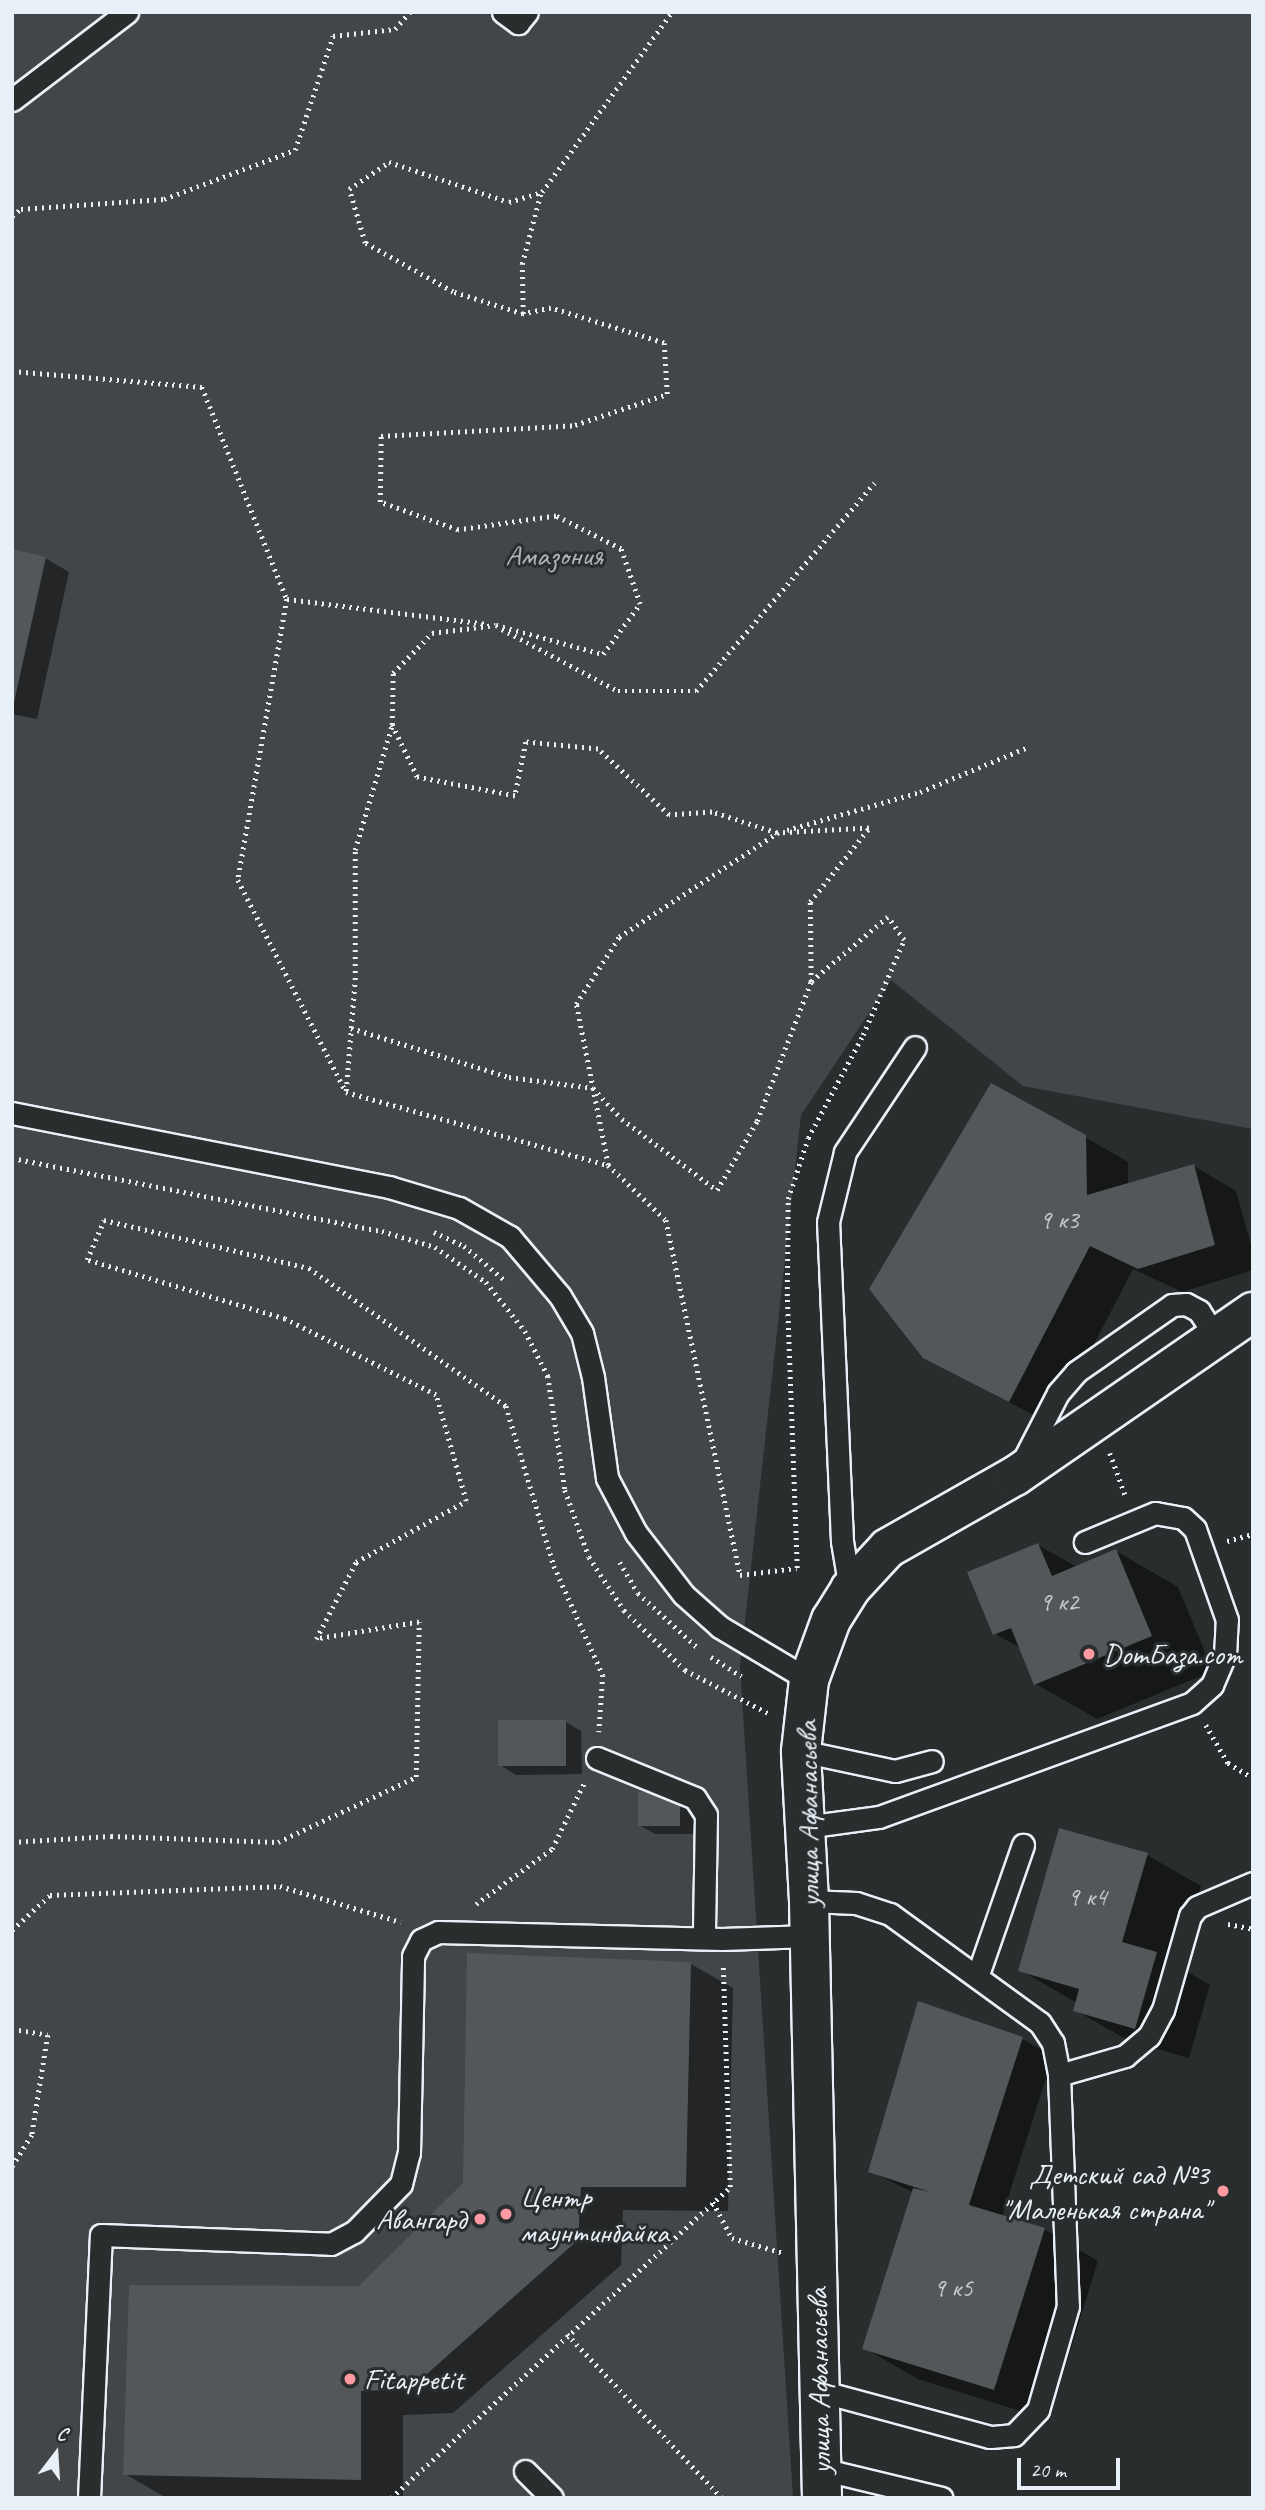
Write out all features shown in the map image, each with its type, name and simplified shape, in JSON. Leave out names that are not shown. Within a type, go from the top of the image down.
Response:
[{"type":"street","name":"улица Афанасьева","points":[[822,2483],[809,1918],[802,1740],[809,1680],[831,1620],[850,1589],[888,1548],[1015,1476],[1253,1312]]},
{"type":"lane","points":[[12,100],[127,12]]},
{"type":"lane","points":[[503,12],[518,23],[527,12]]},
{"type":"lane","points":[[850,1589],[842,1541],[828,1222],[845,1152],[915,1047]]},
{"type":"lane","points":[[12,1113],[389,1187],[459,1209],[510,1237],[560,1296],[582,1333],[593,1377],[607,1478],[636,1533],[684,1595],[720,1628],[809,1680]]},
{"type":"lane","points":[[1015,1476],[1058,1393],[1076,1372],[1172,1305],[1185,1304],[1199,1311],[1217,1339]]},
{"type":"lane","points":[[805,1826],[879,1817],[1192,1703],[1212,1685],[1225,1655],[1227,1620],[1195,1529],[1168,1513],[1135,1521],[1085,1542]]},
{"type":"lane","points":[[802,1740],[895,1771],[933,1761]]},
{"type":"lane","points":[[597,1758],[695,1798],[706,1815],[713,1937]]},
{"type":"lane","points":[[977,1977],[1023,1845]]},
{"type":"lane","points":[[1059,2075],[1125,2056],[1149,2036],[1163,2010],[1190,1916],[1197,1907],[1253,1884]]},
{"type":"lane","points":[[89,2498],[101,2235],[331,2244],[354,2232],[401,2184],[409,2153],[413,1956],[421,1940],[438,1932],[713,1937],[809,1918],[856,1903],[890,1914],[1040,2023],[1053,2043],[1059,2075],[1068,2306],[1038,2410],[1014,2435],[990,2437],[820,2391]]},
{"type":"lane","points":[[526,2471],[552,2498]]},
{"type":"lane","points":[[822,2483],[943,2498]]},
{"type":"path","points":[[12,216],[20,209],[164,199],[295,150],[333,36],[395,29],[410,12]]},
{"type":"path","points":[[523,314],[522,264],[542,191],[672,12]]},
{"type":"path","points":[[287,599],[495,625],[603,654],[640,604],[621,549],[556,516],[458,530],[380,502],[381,436],[575,425],[667,394],[664,343],[551,308],[523,314],[453,292],[365,243],[349,189],[389,162],[509,202],[542,191]]},
{"type":"path","points":[[12,372],[202,387],[287,599],[238,880],[346,1092],[608,1165],[666,1220],[740,1574],[797,1568],[787,1296],[788,1199],[808,1138],[863,1035],[904,940],[888,917],[811,982]]},
{"type":"path","points":[[346,1092],[351,1028],[355,850],[392,725],[393,673],[432,633],[495,625],[618,691],[696,691],[874,483]]},
{"type":"path","points":[[351,1028],[509,1077],[593,1088],[622,1119],[717,1190],[757,1121],[811,982],[810,902],[869,828],[777,833],[712,812],[669,815],[598,749],[526,742],[515,796],[417,777],[392,725]]},
{"type":"path","points":[[608,1165],[576,1004],[619,937],[777,833],[920,792],[1028,747]]},
{"type":"path","points":[[12,1158],[382,1231],[435,1247],[486,1282],[525,1331],[548,1376],[565,1490],[589,1557],[624,1610],[685,1670],[802,1740]]},
{"type":"path","points":[[12,1842],[111,1836],[278,1842],[416,1777],[419,1622],[316,1639],[356,1562],[466,1501],[436,1395],[285,1319],[87,1260],[104,1220],[309,1268],[506,1406],[554,1566],[603,1675],[597,1758],[552,1849],[438,1932],[281,1886],[50,1895],[12,1930]]},
{"type":"path","points":[[422,1227],[464,1246],[512,1286]]},
{"type":"path","points":[[1097,1420],[1135,1521]]},
{"type":"path","points":[[618,1558],[638,1593],[678,1635],[748,1679]]},
{"type":"path","points":[[1210,1733],[1228,1763],[1253,1777]]},
{"type":"path","points":[[391,2498],[730,2187],[713,1937]]},
{"type":"path","points":[[12,2029],[48,2035],[32,2135],[12,2167]]},
{"type":"path","points":[[713,2203],[732,2238],[747,2246],[817,2261]]},
{"type":"path","points":[[567,2334],[722,2498]]},
{"type":"green space","name":"Амазония","points":[[12,12],[1253,12],[1253,1129],[1023,1086],[891,980],[801,1115],[740,1666],[793,2498],[12,2498]]},
{"type":"building","points":[[12,549],[46,557],[13,707],[12,707]]},
{"type":"building","points":[[991,1083],[1086,1135],[1087,1195],[1194,1164],[1215,1245],[1138,1269],[1090,1246],[1009,1402],[923,1358],[869,1289]]},
{"type":"building","points":[[1038,1543],[1052,1576],[1116,1549],[1152,1636],[1034,1685],[1011,1628],[993,1635],[967,1572]]},
{"type":"building","points":[[498,1720],[566,1720],[566,1766],[498,1766]]},
{"type":"building","points":[[638,1792],[680,1792],[680,1826],[638,1826]]},
{"type":"building","points":[[1059,1828],[1148,1853],[1122,1942],[1157,1952],[1135,2029],[1073,2011],[1079,1989],[1018,1971]]},
{"type":"building","name":"Центр маунтинбайка","points":[[467,1953],[691,1962],[686,2187],[581,2187],[578,2240],[410,2389],[361,2391],[361,2480],[123,2475],[129,2285],[359,2286],[463,2183]]},
{"type":"building","points":[[918,2001],[1023,2037],[969,2205],[1045,2228],[994,2390],[862,2349],[913,2188],[930,2192],[868,2172]]},
{"type":"place","name":"DomБаза.com","points":[[1089,1654]]},
{"type":"place","name":"Детский сад №3 \"Маленькая страна\"","points":[[1223,2191]]},
{"type":"place","name":"Центр маунтинбайка","points":[[506,2214]]},
{"type":"place","name":"Авангард","points":[[480,2219]]},
{"type":"place","name":"Fitappetit","points":[[350,2379]]}]
